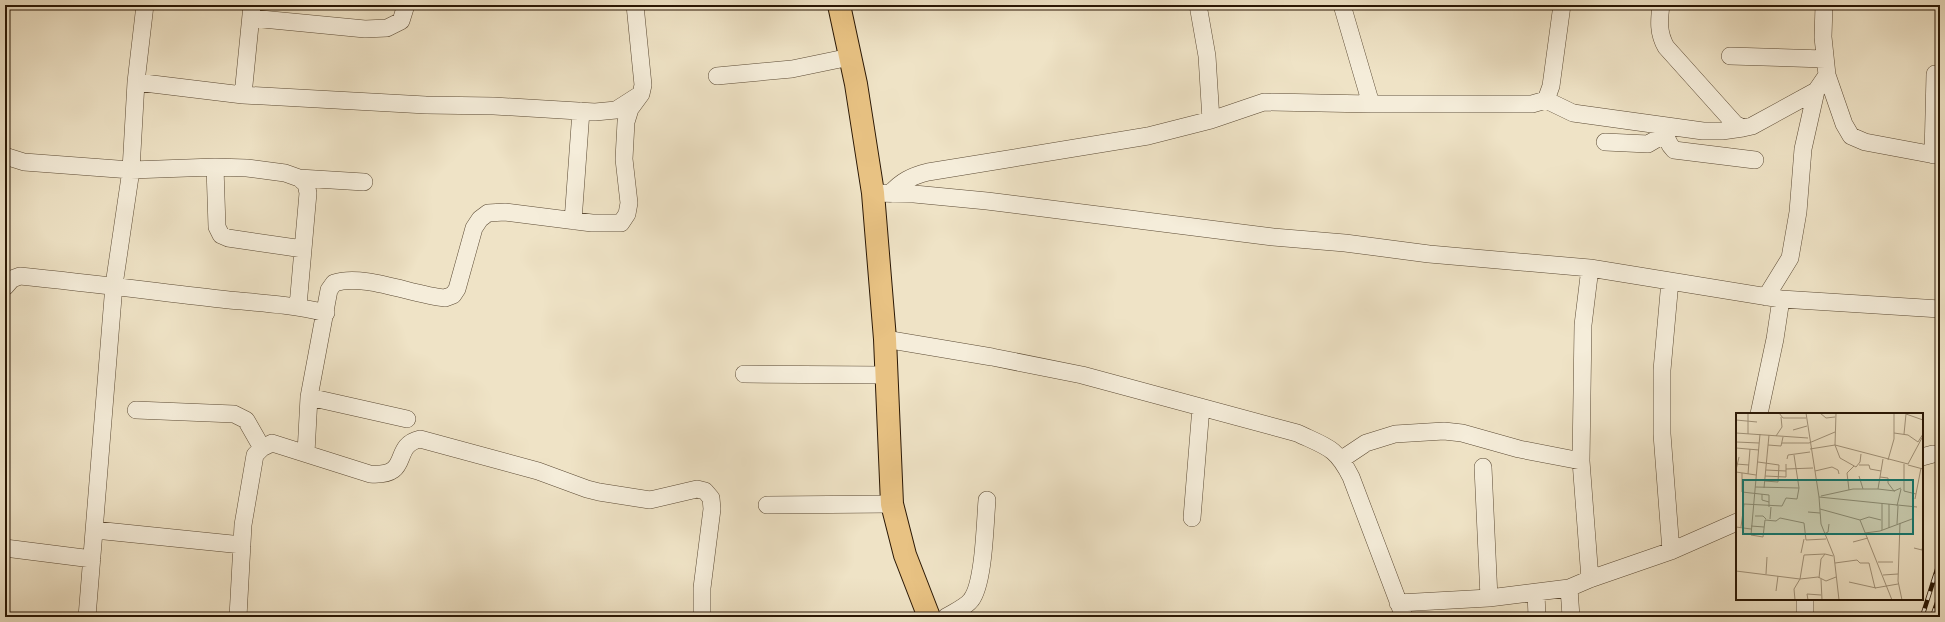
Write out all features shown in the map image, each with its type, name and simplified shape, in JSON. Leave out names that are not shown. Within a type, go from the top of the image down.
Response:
[{"type":"highway","points":[[839,5],[882,193],[885,375],[892,504],[905,556],[929,617]]},
{"type":"street","points":[[87,617],[114,285],[131,170],[136,82],[145,5]]},
{"type":"street","points":[[243,95],[252,11],[365,29],[387,28],[401,21],[406,5]]},
{"type":"street","points":[[306,453],[309,397],[329,290],[334,283],[342,280],[361,281],[434,297],[445,298],[453,295],[457,289],[474,228],[480,219],[488,213],[505,212],[573,221],[608,224],[621,223],[627,214],[629,203],[624,159],[624,134],[630,108],[641,94],[643,85],[635,5]]},
{"type":"street","points":[[1198,5],[1207,56],[1211,120]]},
{"type":"street","points":[[1342,5],[1372,104]]},
{"type":"street","points":[[1546,100],[1551,86],[1562,5]]},
{"type":"street","points":[[1660,5],[1660,37],[1666,47],[1735,124],[1743,128]]},
{"type":"street","points":[[1824,5],[1823,37],[1826,67],[1844,124],[1851,136],[1865,142],[1937,155],[1935,74]]},
{"type":"street","points":[[717,76],[792,69],[850,56]]},
{"type":"street","points":[[1730,56],[1826,67]]},
{"type":"street","points":[[1759,413],[1775,339],[1773,298],[1790,258],[1798,212],[1803,149],[1816,91],[1826,67]]},
{"type":"street","points":[[136,82],[243,95],[426,105],[494,106],[581,111],[616,110],[641,94]]},
{"type":"street","points":[[882,193],[910,177],[928,172],[1148,136],[1211,120],[1264,102],[1516,105],[1532,104],[1546,100],[1573,113],[1665,130],[1722,131],[1743,128],[1764,121],[1816,91]]},
{"type":"street","points":[[573,221],[581,111]]},
{"type":"street","points":[[1605,142],[1648,144],[1665,130]]},
{"type":"street","points":[[1665,130],[1669,145],[1674,150],[1755,160]]},
{"type":"street","points":[[5,156],[24,162],[131,170],[215,167],[247,168],[285,173],[299,178],[364,182]]},
{"type":"street","points":[[215,167],[217,228],[221,235],[228,238],[303,249]]},
{"type":"street","points":[[298,306],[308,193],[306,184],[299,178]]},
{"type":"street","points":[[882,193],[987,201],[1273,237],[1345,243],[1429,254],[1590,268],[1773,298],[1940,309]]},
{"type":"street","points":[[1590,268],[1583,325],[1581,461],[1590,579]]},
{"type":"street","points":[[5,287],[12,279],[20,276],[114,285],[230,300],[298,306],[326,312]]},
{"type":"street","points":[[1670,281],[1662,377],[1662,434],[1671,551]]},
{"type":"street","points":[[885,339],[992,357],[1082,375],[1297,433],[1328,447],[1342,459],[1351,477],[1401,610],[1489,598],[1536,594],[1569,588],[1590,579],[1671,551],[1736,522]]},
{"type":"street","points":[[744,374],[885,375]]},
{"type":"street","points":[[309,397],[407,419]]},
{"type":"street","points":[[1192,518],[1201,407]]},
{"type":"street","points":[[136,410],[234,414],[246,420],[262,448]]},
{"type":"street","points":[[1342,459],[1366,443],[1395,434],[1444,431],[1462,433],[1519,449],[1581,461]]},
{"type":"street","points":[[238,617],[243,525],[255,456],[262,448],[272,443],[370,474],[382,475],[390,473],[396,468],[405,448],[412,441],[420,439],[538,471],[587,490],[650,500],[697,489],[705,491],[711,498],[712,509],[702,588],[702,617]]},
{"type":"street","points":[[1483,467],[1489,598]]},
{"type":"street","points":[[946,617],[971,601],[976,592],[980,579],[987,500]]},
{"type":"street","points":[[767,505],[892,504]]},
{"type":"street","points":[[95,530],[242,545]]},
{"type":"street","points":[[5,548],[92,559]]},
{"type":"street","points":[[1569,588],[1571,617]]},
{"type":"street","points":[[1536,594],[1537,617]]},
{"type":"street","points":[[1805,600],[1805,617]]},
{"type":"railway","points":[[1922,617],[1940,560]]},
{"type":"railway","points":[[1932,617],[1940,594]]}]
